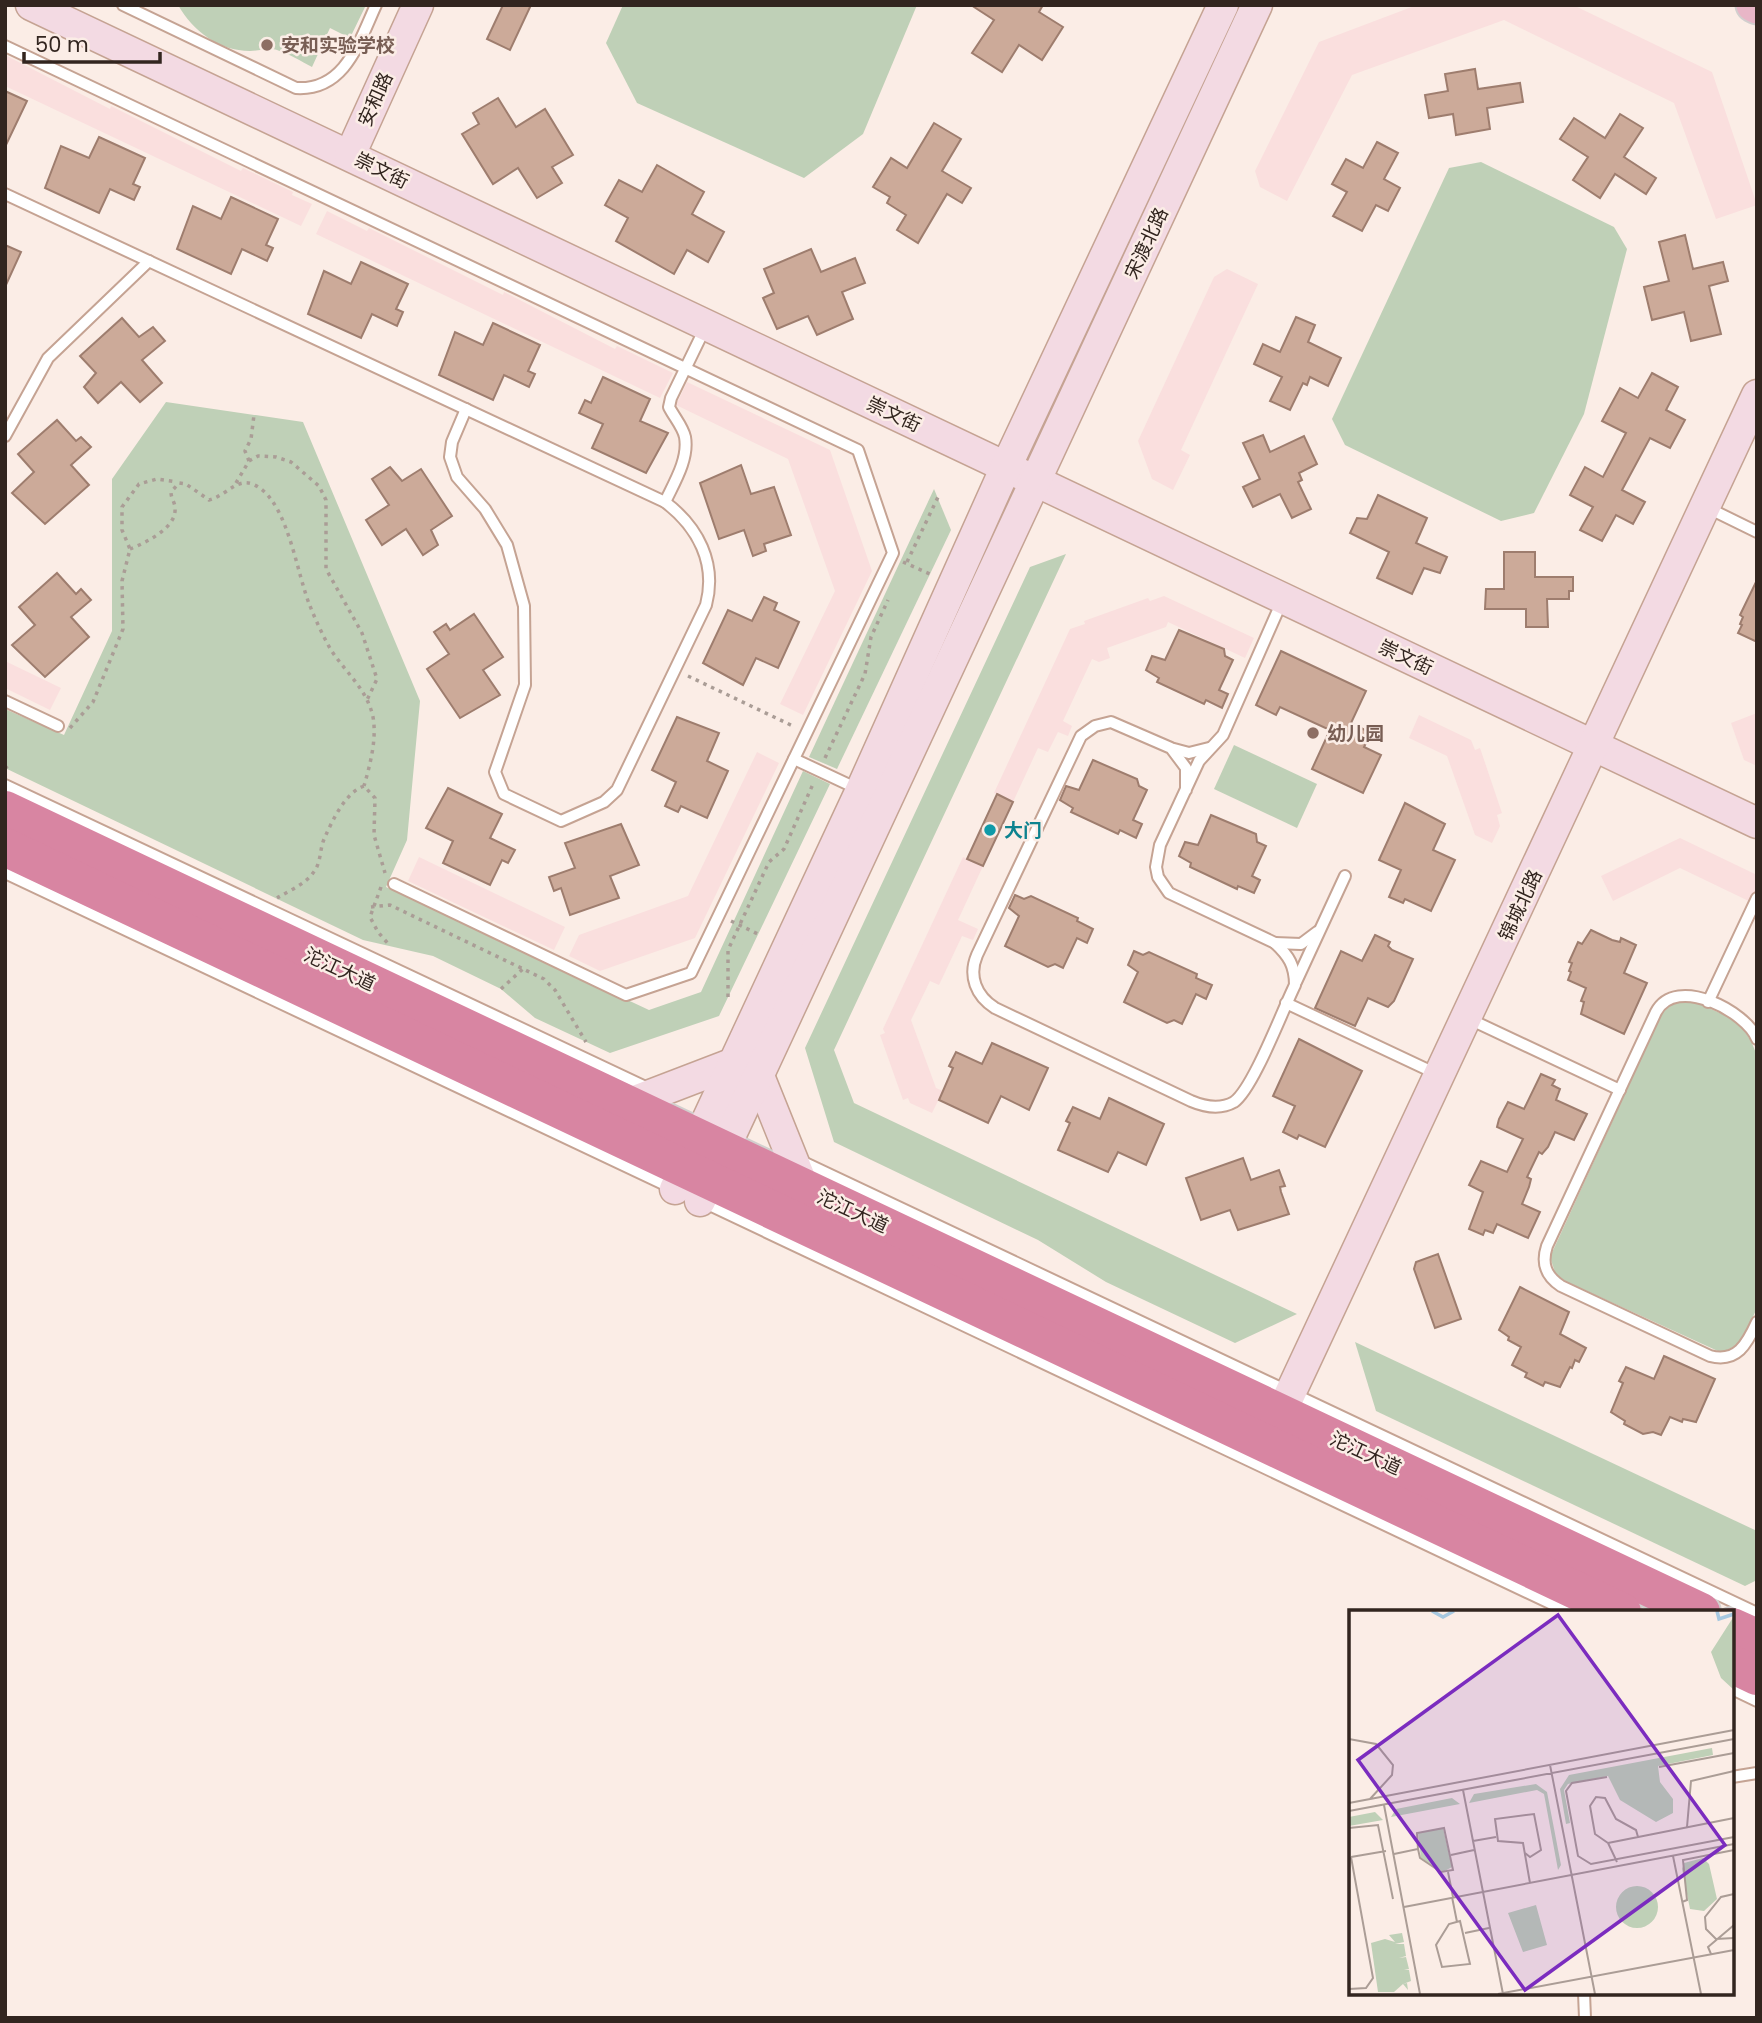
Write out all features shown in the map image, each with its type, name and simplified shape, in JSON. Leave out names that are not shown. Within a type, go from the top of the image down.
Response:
[{"type":"highway","name":"沱江大道","points":[[5,810],[642,1098],[699,1171]]},
{"type":"highway","name":"沱江大道","points":[[5,847],[699,1171],[1618,1610]]},
{"type":"highway","name":"沱江大道","points":[[699,1171],[798,1172],[1286,1403],[1697,1610]]},
{"type":"highway","points":[[1734,1628],[1757,1638]]},
{"type":"highway","points":[[1734,1665],[1757,1675]]},
{"type":"street","name":"崇文街","points":[[31,5],[1757,823]]},
{"type":"street","name":"安和路","points":[[350,155],[418,5]]},
{"type":"street","name":"宋渡北路","points":[[746,1070],[861,790],[1006,467],[1223,5]]},
{"type":"street","name":"宋渡北路","points":[[746,1070],[1035,480],[1257,5]]},
{"type":"street","name":"锦城北路","points":[[1286,1403],[1757,395]]},
{"type":"street","points":[[642,1098],[746,1070]]},
{"type":"street","points":[[699,1171],[746,1070]]},
{"type":"street","points":[[746,1070],[798,1172]]},
{"type":"lane","points":[[123,5],[296,88],[307,89],[343,71],[376,5]]},
{"type":"lane","points":[[5,46],[858,450],[892,553],[891,557],[691,973],[626,995],[394,884]]},
{"type":"lane","points":[[5,194],[149,261],[466,409],[665,502],[687,518],[702,545],[711,585],[706,605],[617,790],[604,802],[561,821],[504,794],[495,772],[525,685],[524,606],[507,545],[485,509],[457,477],[450,457],[452,442],[466,409]]},
{"type":"lane","points":[[5,436],[48,358],[149,261]]},
{"type":"lane","points":[[665,502],[684,455],[685,436],[669,407],[707,325]]},
{"type":"lane","points":[[1705,507],[1757,532]]},
{"type":"lane","points":[[1283,598],[1223,735],[1199,761],[1156,857],[1162,885],[1179,899],[1275,943],[1301,944],[1320,929]]},
{"type":"lane","points":[[5,701],[58,726]]},
{"type":"lane","points":[[1209,748],[1189,753],[1111,722],[1095,726],[1081,736],[974,963],[975,986],[980,996],[995,1008],[1209,1107],[1226,1105],[1241,1096],[1345,876]]},
{"type":"lane","points":[[1171,748],[1185,768],[1186,790]]},
{"type":"lane","points":[[794,759],[861,790]]},
{"type":"lane","points":[[5,785],[642,1098]]},
{"type":"lane","points":[[5,873],[699,1171],[1565,1610]]},
{"type":"lane","points":[[1708,1002],[1757,898]]},
{"type":"lane","points":[[1275,943],[1292,963],[1294,985]]},
{"type":"lane","points":[[1757,1039],[1749,1023],[1708,1002],[1685,993],[1665,1000],[1656,1012],[1546,1246],[1544,1264],[1549,1276],[1561,1286],[1716,1358],[1737,1354],[1746,1345],[1757,1322]]},
{"type":"lane","points":[[1286,1003],[1440,1076]]},
{"type":"lane","points":[[1467,1018],[1620,1090]]},
{"type":"lane","points":[[1286,1403],[1757,1613]]},
{"type":"lane","points":[[1734,1690],[1757,1701]]},
{"type":"lane","points":[[1734,1777],[1757,1773]]},
{"type":"lane","points":[[1584,1995],[1585,2018]]},
{"type":"path","points":[[249,461],[245,451],[251,439],[254,415]]},
{"type":"path","points":[[236,484],[249,461],[258,456],[267,456],[291,463],[313,480],[326,500],[326,569],[362,633],[377,679],[367,700]]},
{"type":"path","points":[[58,726],[70,728],[87,712],[118,643],[125,615],[122,581],[130,549],[120,519],[128,496],[139,484],[158,479],[186,484],[209,500],[236,484],[247,481],[261,489],[272,501],[286,531],[318,626],[367,700],[374,721],[372,750],[364,786]]},
{"type":"path","points":[[130,549],[159,534],[169,523],[175,508],[171,492],[179,483]]},
{"type":"path","points":[[906,564],[938,497]]},
{"type":"path","points":[[891,557],[930,574]]},
{"type":"path","points":[[728,997],[726,959],[739,925],[769,862],[784,849],[865,674],[871,637],[894,588]]},
{"type":"path","points":[[676,670],[806,733]]},
{"type":"path","points":[[277,898],[312,875],[319,863],[325,836],[346,799],[354,789],[364,786]]},
{"type":"path","points":[[364,786],[374,798],[374,835],[386,874],[371,907],[373,925],[390,946]]},
{"type":"path","points":[[371,907],[390,905],[525,968],[555,990],[586,1042]]},
{"type":"path","points":[[718,916],[758,933]]},
{"type":"path","points":[[501,989],[525,968],[533,951]]},
{"type":"shaded area","points":[[1417,5],[1573,5],[1712,72],[1757,205],[1716,219],[1674,103],[1504,20],[1352,75],[1287,201],[1260,187],[1255,171],[1319,42]]},
{"type":"shaded area","points":[[5,55],[110,109],[111,106],[241,171],[243,168],[293,192],[292,195],[312,204],[301,226],[5,86]]},
{"type":"shaded area","points":[[327,211],[367,231],[369,228],[503,295],[504,292],[615,349],[617,346],[673,373],[660,398],[316,234]]},
{"type":"shaded area","points":[[1227,269],[1258,284],[1181,450],[1190,455],[1173,490],[1152,479],[1138,441],[1214,277]]},
{"type":"shaded area","points":[[687,382],[830,450],[872,571],[803,715],[780,704],[835,591],[788,459],[676,405]]},
{"type":"shaded area","points":[[1164,596],[1254,638],[1245,658],[1168,622],[1166,627],[1107,648],[1110,658],[1099,662],[1092,659],[1063,721],[1072,726],[1068,736],[1058,732],[1048,752],[1038,748],[1013,802],[994,793],[1070,629],[1085,624],[1084,621],[1148,598],[1150,601]]},
{"type":"shaded area","points":[[5,661],[61,688],[50,710],[5,688]]},
{"type":"shaded area","points":[[1757,713],[1757,766],[1744,760],[1731,723]]},
{"type":"shaded area","points":[[1419,715],[1471,740],[1475,750],[1480,748],[1502,813],[1497,815],[1500,826],[1492,843],[1475,835],[1447,756],[1409,738]]},
{"type":"shaded area","points":[[757,752],[779,763],[695,938],[600,971],[569,956],[579,935],[688,896]]},
{"type":"shaded area","points":[[1680,838],[1757,875],[1757,905],[1680,868],[1613,901],[1601,876]]},
{"type":"shaded area","points":[[419,857],[565,927],[554,950],[408,881]]},
{"type":"shaded area","points":[[963,857],[983,866],[958,920],[978,929],[973,940],[962,936],[939,985],[930,981],[911,1020],[936,1088],[943,1091],[932,1113],[910,1103],[908,1098],[903,1100],[880,1035],[885,1033],[883,1029]]},
{"type":"green space","points":[[178,5],[366,5],[350,38],[330,28],[312,67],[274,49],[239,50],[218,43],[199,31]]},
{"type":"green space","points":[[623,5],[917,5],[863,134],[804,178],[637,103],[606,43]]},
{"type":"green space","points":[[1481,162],[1614,227],[1627,249],[1584,414],[1534,513],[1501,521],[1345,445],[1332,419],[1449,168]]},
{"type":"green space","points":[[166,402],[303,422],[420,701],[407,840],[386,887],[649,1010],[701,992],[803,771],[830,784],[719,1016],[610,1053],[535,1018],[501,989],[433,956],[363,940],[5,768],[5,709],[64,735],[112,631],[112,479]]},
{"type":"green space","points":[[934,489],[951,530],[837,769],[809,757]]},
{"type":"green space","points":[[1066,554],[834,1050],[854,1103],[1297,1314],[1235,1343],[1106,1282],[1038,1240],[834,1142],[805,1048],[1030,567]]},
{"type":"green space","points":[[1234,745],[1317,784],[1297,828],[1214,789]]},
{"type":"green space","points":[[1691,1000],[1724,1015],[1740,1026],[1757,1056],[1757,1308],[1739,1341],[1728,1350],[1720,1352],[1567,1282],[1556,1275],[1550,1257],[1662,1013],[1676,1001]]},
{"type":"green space","points":[[1355,1342],[1757,1531],[1757,1580],[1745,1586],[1376,1411]]},
{"type":"building","points":[[503,5],[531,5],[510,50],[487,39]]},
{"type":"building","points":[[971,5],[1043,5],[1039,12],[1063,27],[1042,60],[1019,45],[1002,72],[972,53],[994,20]]},
{"type":"building","points":[[1475,69],[1478,89],[1520,83],[1523,102],[1487,108],[1490,129],[1456,135],[1453,114],[1429,118],[1425,95],[1448,91],[1445,74]]},
{"type":"building","points":[[5,91],[27,101],[5,147]]},
{"type":"building","points":[[498,98],[516,127],[545,109],[573,155],[552,167],[562,183],[537,198],[518,168],[493,184],[462,134],[479,124],[473,113]]},
{"type":"building","points":[[1620,114],[1643,128],[1624,157],[1656,178],[1646,194],[1615,174],[1600,198],[1573,180],[1588,157],[1560,139],[1574,118],[1605,138]]},
{"type":"building","points":[[934,123],[961,139],[942,171],[971,188],[962,203],[947,194],[918,243],[897,230],[906,215],[887,203],[890,197],[873,187],[891,158],[907,168]]},
{"type":"building","points":[[99,137],[145,158],[133,184],[140,187],[134,200],[110,189],[99,213],[45,188],[61,146],[89,158]]},
{"type":"building","points":[[1377,142],[1398,153],[1384,179],[1400,188],[1388,211],[1376,205],[1362,231],[1333,216],[1347,192],[1332,184],[1346,159],[1363,168]]},
{"type":"building","points":[[657,165],[704,192],[692,214],[724,232],[708,262],[687,250],[674,274],[616,241],[628,218],[605,205],[619,180],[642,192]]},
{"type":"building","points":[[231,197],[278,219],[266,245],[273,248],[267,261],[242,249],[231,274],[177,249],[193,206],[221,219]]},
{"type":"building","points":[[1685,235],[1693,269],[1723,262],[1728,281],[1709,286],[1721,334],[1691,341],[1684,312],[1652,320],[1644,287],[1669,281],[1659,242]]},
{"type":"building","points":[[5,245],[21,252],[5,287]]},
{"type":"building","points":[[811,249],[821,272],[855,258],[865,283],[842,292],[853,319],[817,335],[808,316],[777,329],[763,298],[774,293],[764,269]]},
{"type":"building","points":[[361,262],[408,284],[396,309],[403,312],[397,326],[372,314],[361,338],[308,314],[324,271],[351,284]]},
{"type":"building","points":[[1296,317],[1315,325],[1308,342],[1341,358],[1328,386],[1310,377],[1307,385],[1303,383],[1290,410],[1270,401],[1282,377],[1254,364],[1263,344],[1280,352]]},
{"type":"building","points":[[122,318],[139,337],[153,327],[165,341],[142,360],[162,383],[140,402],[121,382],[98,403],[84,387],[96,373],[80,356]]},
{"type":"building","points":[[493,323],[540,345],[528,371],[535,374],[529,387],[504,375],[493,400],[439,375],[455,332],[483,345]]},
{"type":"building","points":[[1652,373],[1678,387],[1666,410],[1685,420],[1670,448],[1650,438],[1622,490],[1645,502],[1633,524],[1616,515],[1602,541],[1580,530],[1593,507],[1570,495],[1585,467],[1603,477],[1626,433],[1602,421],[1620,388],[1638,398]]},
{"type":"building","points":[[603,377],[650,399],[640,421],[668,433],[646,473],[592,448],[603,424],[579,413],[585,400],[591,403]]},
{"type":"building","points":[[57,420],[76,441],[81,437],[91,447],[71,465],[89,485],[45,524],[12,493],[34,472],[18,454]]},
{"type":"building","points":[[1263,435],[1270,452],[1304,436],[1317,464],[1299,473],[1302,480],[1298,482],[1311,509],[1292,518],[1280,494],[1253,507],[1243,487],[1260,479],[1243,443]]},
{"type":"building","points":[[741,465],[751,494],[774,487],[791,535],[764,544],[766,551],[753,556],[744,530],[719,539],[700,483]]},
{"type":"building","points":[[390,467],[402,481],[421,469],[452,516],[431,530],[438,545],[423,555],[406,529],[382,545],[366,520],[389,505],[372,479]]},
{"type":"building","points":[[1378,495],[1427,518],[1416,543],[1447,557],[1440,573],[1424,568],[1412,594],[1377,578],[1389,552],[1350,533],[1357,518],[1367,519]]},
{"type":"building","points":[[1504,552],[1535,552],[1535,577],[1573,577],[1573,591],[1569,591],[1569,599],[1547,599],[1548,627],[1526,627],[1526,609],[1485,609],[1486,589],[1504,589]]},
{"type":"building","points":[[57,573],[76,594],[81,589],[91,600],[71,617],[89,637],[45,677],[12,645],[35,625],[19,607]]},
{"type":"building","points":[[1757,580],[1757,642],[1738,633],[1743,617],[1740,615]]},
{"type":"building","points":[[764,597],[777,603],[774,610],[799,622],[778,668],[756,658],[743,685],[703,663],[728,610],[752,621]]},
{"type":"building","points":[[474,614],[503,657],[483,670],[500,695],[460,718],[427,669],[449,654],[434,632],[446,624],[450,630]]},
{"type":"building","points":[[1179,630],[1224,649],[1225,656],[1233,660],[1219,690],[1228,694],[1222,708],[1206,700],[1204,704],[1157,682],[1159,678],[1146,670],[1152,656],[1165,660]]},
{"type":"building","points":[[1281,651],[1366,691],[1351,723],[1371,733],[1364,747],[1381,755],[1363,793],[1312,769],[1330,730],[1280,707],[1276,715],[1256,705]]},
{"type":"building","points":[[677,717],[719,733],[707,761],[728,771],[707,818],[681,806],[678,812],[665,806],[676,782],[652,770]]},
{"type":"building","points":[[1093,760],[1137,779],[1139,786],[1147,790],[1133,820],[1142,824],[1136,838],[1120,830],[1118,834],[1071,812],[1073,808],[1060,800],[1066,786],[1079,790]]},
{"type":"building","points":[[448,788],[502,814],[490,838],[515,850],[508,863],[502,860],[490,885],[443,863],[453,841],[426,828]]},
{"type":"building","name":"大门","points":[[997,794],[1013,802],[983,866],[967,859]]},
{"type":"building","points":[[1405,803],[1445,824],[1433,850],[1455,860],[1431,911],[1405,899],[1403,903],[1389,897],[1401,870],[1379,860]]},
{"type":"building","points":[[1211,815],[1256,834],[1257,842],[1266,846],[1252,876],[1260,880],[1254,893],[1238,886],[1237,889],[1190,867],[1191,863],[1179,856],[1185,842],[1198,845]]},
{"type":"building","points":[[621,824],[639,865],[610,876],[619,898],[570,915],[561,888],[554,891],[549,877],[575,868],[565,843]]},
{"type":"building","points":[[1015,895],[1024,899],[1031,896],[1078,918],[1077,921],[1093,929],[1087,943],[1077,938],[1063,968],[1055,964],[1048,967],[1005,946],[1019,916],[1009,908]]},
{"type":"building","points":[[1591,930],[1612,940],[1620,942],[1621,938],[1636,945],[1624,973],[1647,983],[1624,1034],[1581,1014],[1584,1002],[1581,1001],[1586,988],[1568,980],[1572,963],[1569,962],[1578,942],[1582,944]]},
{"type":"building","points":[[1375,935],[1390,942],[1388,946],[1392,950],[1413,959],[1394,1001],[1388,1007],[1368,998],[1355,1026],[1315,1008],[1341,951],[1362,961]]},
{"type":"building","points":[[1134,951],[1143,955],[1149,952],[1197,974],[1196,978],[1212,985],[1206,999],[1196,994],[1182,1024],[1174,1020],[1167,1023],[1124,1002],[1138,972],[1128,965]]},
{"type":"building","points":[[1299,1039],[1362,1071],[1325,1147],[1299,1135],[1297,1139],[1283,1132],[1295,1106],[1273,1096]]},
{"type":"building","points":[[992,1043],[1048,1068],[1029,1110],[1001,1096],[988,1123],[939,1100],[953,1068],[949,1066],[956,1052],[982,1064]]},
{"type":"building","points":[[1541,1074],[1555,1080],[1552,1085],[1560,1089],[1556,1100],[1587,1114],[1574,1140],[1555,1132],[1548,1147],[1542,1154],[1539,1152],[1527,1177],[1531,1179],[1522,1204],[1540,1212],[1528,1238],[1497,1224],[1493,1233],[1485,1230],[1483,1235],[1469,1229],[1483,1192],[1469,1185],[1481,1161],[1507,1172],[1523,1139],[1497,1127],[1499,1119],[1508,1102],[1524,1109]]},
{"type":"building","points":[[1109,1098],[1164,1124],[1146,1165],[1118,1152],[1108,1172],[1058,1150],[1070,1123],[1066,1121],[1073,1107],[1100,1119]]},
{"type":"building","points":[[1243,1158],[1251,1180],[1279,1170],[1285,1186],[1280,1187],[1281,1192],[1289,1214],[1238,1230],[1230,1210],[1201,1220],[1186,1178]]},
{"type":"building","points":[[1438,1254],[1461,1319],[1435,1328],[1414,1269],[1416,1262]]},
{"type":"building","points":[[1520,1287],[1569,1312],[1560,1334],[1586,1348],[1579,1362],[1575,1360],[1572,1368],[1570,1367],[1560,1387],[1545,1382],[1543,1386],[1525,1377],[1527,1373],[1512,1365],[1521,1347],[1508,1340],[1509,1337],[1499,1330]]},
{"type":"building","points":[[1664,1356],[1715,1379],[1696,1422],[1683,1419],[1682,1422],[1670,1417],[1661,1435],[1653,1432],[1643,1434],[1624,1424],[1625,1421],[1611,1412],[1623,1383],[1619,1381],[1626,1367],[1654,1379]]},
{"type":"place","name":"安和实验学校","points":[[267,45]]},
{"type":"place","name":"幼儿园","points":[[1313,733]]},
{"type":"place","name":"大门","points":[[990,830]]}]
